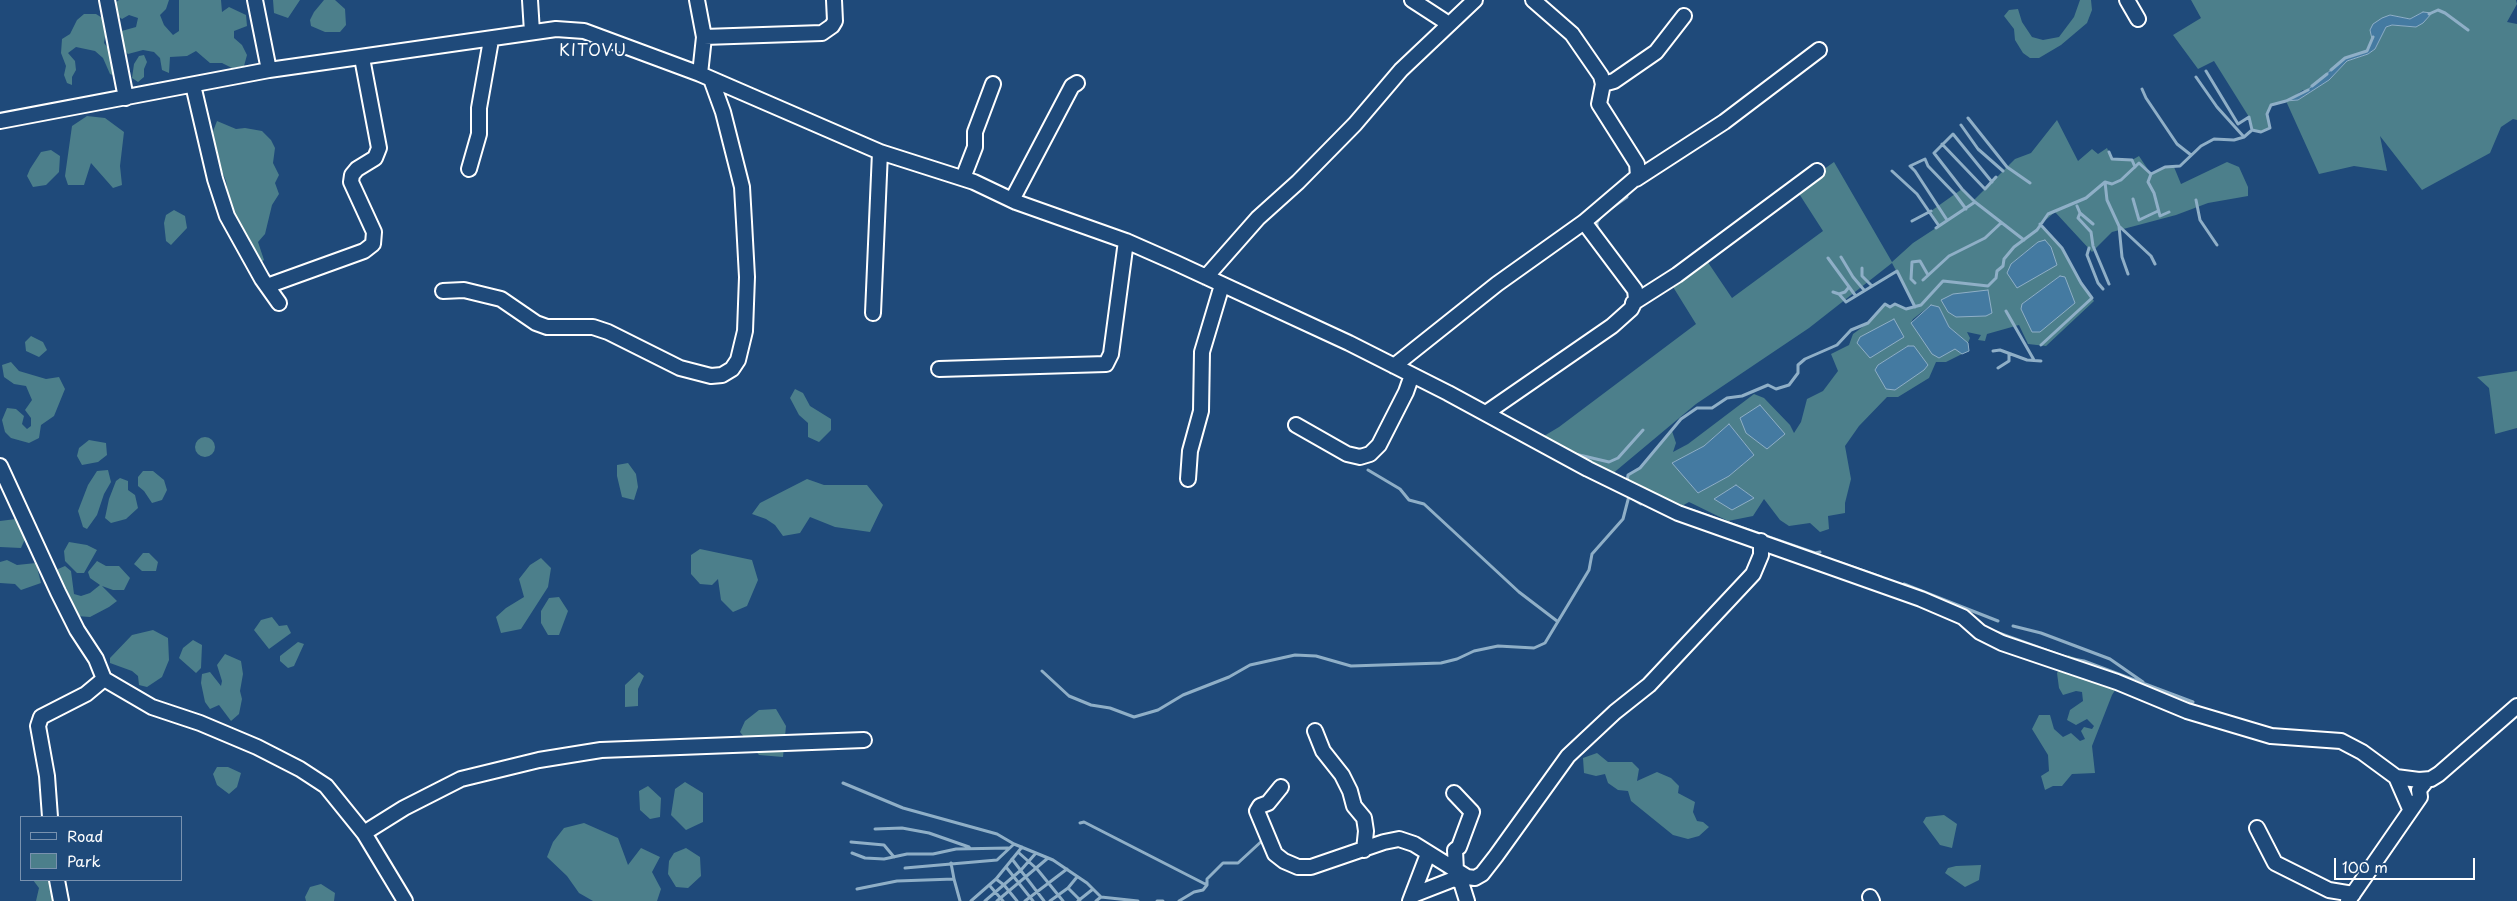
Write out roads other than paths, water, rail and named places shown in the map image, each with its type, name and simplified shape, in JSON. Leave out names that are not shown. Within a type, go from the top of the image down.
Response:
[{"type":"street","points":[[107,0],[126,98]]},
{"type":"street","points":[[255,0],[269,70]]},
{"type":"street","points":[[530,0],[532,32]]},
{"type":"street","points":[[443,291],[464,290],[501,299],[536,323],[547,327],[593,327],[608,332],[680,368],[711,376],[722,376],[732,369],[738,360],[745,331],[747,278],[742,187],[724,112],[706,76],[704,37],[697,0]]},
{"type":"street","points":[[704,37],[822,33],[832,26],[835,21],[834,0]]},
{"type":"street","points":[[1412,0],[1449,24]]},
{"type":"street","points":[[1206,277],[1258,218],[1320,160],[1401,70],[1475,0]]},
{"type":"street","points":[[1533,0],[1572,34],[1601,76],[1603,84],[1599,99],[1602,111],[1637,164],[1640,171],[1636,179]]},
{"type":"street","points":[[2127,0],[2138,19]]},
{"type":"street","points":[[1603,84],[1614,81],[1656,52],[1684,16]]},
{"type":"street","points":[[0,121],[269,70],[491,40],[556,29],[584,31],[706,76],[880,152],[963,178],[1012,200],[1126,242],[1206,277],[1394,366],[1644,497],[1678,512],[1963,617],[1980,632],[2002,643],[2117,682],[2187,711],[2271,736],[2341,741],[2362,752],[2396,777],[2410,809]]},
{"type":"street","points":[[468,169],[479,134],[479,108],[491,40]]},
{"type":"street","points":[[1394,366],[1497,284],[1584,222],[1636,179],[1724,122],[1819,50]]},
{"type":"street","points":[[267,286],[364,251],[374,244],[374,232],[350,182],[352,175],[357,169],[375,158],[379,148],[362,58]]},
{"type":"street","points":[[1012,200],[1072,86],[1077,83]]},
{"type":"street","points":[[963,178],[975,147],[975,132],[993,84]]},
{"type":"street","points":[[193,85],[215,179],[227,216],[267,286],[279,303]]},
{"type":"street","points":[[873,313],[880,152]]},
{"type":"street","points":[[1637,164],[1649,172]]},
{"type":"street","points":[[1486,413],[1612,326],[1631,309],[1638,296],[1677,275],[1816,171]]},
{"type":"street","points":[[1584,222],[1638,296]]},
{"type":"street","points":[[938,370],[1106,364],[1111,354],[1126,242]]},
{"type":"street","points":[[1188,479],[1190,451],[1202,411],[1202,352],[1222,285]]},
{"type":"street","points":[[1296,425],[1347,454],[1360,457],[1370,454],[1383,438],[1406,392],[1412,375]]},
{"type":"street","points":[[0,466],[4,486],[77,630],[96,659],[104,679],[152,707],[200,723],[249,743],[300,769],[326,786],[364,833],[405,901]]},
{"type":"street","points":[[1281,787],[1268,803],[1260,806],[1257,811],[1275,854],[1284,861],[1298,867],[1310,867],[1399,840],[1414,844],[1456,874],[1475,878],[1482,874],[1496,856],[1568,756],[1615,712],[1649,685],[1754,574],[1761,555],[1761,541]]},
{"type":"street","points":[[50,816],[47,776],[38,726],[41,717],[86,694],[104,679]]},
{"type":"street","points":[[2257,828],[2275,863],[2329,890],[2350,897],[2420,797],[2419,790],[2427,780],[2439,774],[2517,706]]},
{"type":"street","points":[[1316,731],[1323,751],[1342,775],[1350,790],[1354,806],[1364,818],[1366,831],[1364,850]]},
{"type":"street","points":[[364,833],[404,808],[460,779],[538,760],[601,750],[864,740]]},
{"type":"street","points":[[2396,777],[2427,780]]},
{"type":"street","points":[[1454,793],[1472,812],[1459,847],[1455,850],[1456,874],[1468,901]]},
{"type":"street","points":[[1412,898],[1428,854]]},
{"type":"street","points":[[1412,898],[1454,879],[1456,874]]},
{"type":"street","points":[[1468,901],[1475,878]]},
{"type":"street","points":[[57,881],[61,901]]},
{"type":"water","points":[[2423,12],[2432,13],[2423,23],[2416,27],[2392,25],[2386,27],[2375,49],[2368,54],[2347,61],[2329,80],[2298,100],[2286,101],[2305,92],[2345,58],[2367,51],[2372,39],[2370,30],[2373,24],[2382,18],[2390,15],[2410,19]]},
{"type":"water","points":[[2045,240],[2051,247],[2057,265],[2017,288],[2007,273],[2011,264],[2038,242]]},
{"type":"water","points":[[2060,276],[2065,277],[2075,303],[2040,332],[2032,332],[2021,309],[2022,304]]},
{"type":"water","points":[[1988,290],[1992,313],[1986,316],[1956,317],[1948,312],[1941,300],[1953,294]]},
{"type":"water","points":[[1931,305],[1939,307],[1949,327],[1968,343],[1969,351],[1962,354],[1955,349],[1939,358],[1932,354],[1911,323]]},
{"type":"water","points":[[1894,319],[1904,337],[1870,358],[1857,343],[1860,337]]},
{"type":"water","points":[[1908,346],[1914,346],[1928,365],[1924,370],[1895,390],[1886,389],[1875,370],[1878,365]]},
{"type":"water","points":[[1760,405],[1785,434],[1767,449],[1746,433],[1740,418]]},
{"type":"water","points":[[1729,424],[1754,455],[1729,476],[1698,493],[1672,463],[1704,446]]},
{"type":"water","points":[[1736,485],[1754,498],[1732,510],[1714,499]]},
{"type":"waterway","points":[[2429,14],[2438,10],[2468,30]]},
{"type":"waterway","points":[[2331,70],[2345,58],[2367,51],[2373,37]]},
{"type":"waterway","points":[[2206,71],[2238,124],[2249,117],[2252,130]]},
{"type":"waterway","points":[[2312,86],[2327,74]]},
{"type":"waterway","points":[[2196,77],[2217,107],[2244,137]]},
{"type":"waterway","points":[[2142,89],[2177,144],[2191,155]]},
{"type":"waterway","points":[[1627,482],[1628,475],[1640,468],[1681,419],[1697,408],[1712,408],[1727,398],[1742,396],[1768,385],[1776,389],[1789,385],[1798,373],[1798,365],[1805,359],[1837,345],[1851,330],[1868,323],[1885,304],[1890,307],[1895,304],[1906,309],[1921,305],[1943,281],[1988,286],[1996,278],[1997,271],[2003,266],[2004,259],[2014,247],[2037,230],[2048,214],[2086,198],[2105,182],[2112,184],[2121,180],[2139,163],[2151,174],[2165,167],[2180,166],[2201,146],[2214,139],[2234,140],[2244,137],[2252,130],[2261,132],[2270,128],[2267,114],[2271,105],[2286,101],[2308,90]]},
{"type":"waterway","points":[[1968,118],[2007,167],[2030,183]]},
{"type":"waterway","points":[[1961,125],[1978,149],[2003,171]]},
{"type":"waterway","points":[[1975,202],[1962,189],[1934,153],[1953,134],[1992,182]]},
{"type":"waterway","points":[[1942,144],[1985,189],[1996,177]]},
{"type":"waterway","points":[[2109,152],[2112,159],[2132,160],[2135,167]]},
{"type":"waterway","points":[[1947,220],[1910,166],[1925,159],[1928,166],[1955,194],[1966,209]]},
{"type":"waterway","points":[[1892,171],[1917,194],[1939,226]]},
{"type":"waterway","points":[[2151,174],[2148,182],[2154,193],[2160,216],[2169,212]]},
{"type":"waterway","points":[[2105,182],[2107,200],[2119,226],[2122,257],[2128,274]]},
{"type":"waterway","points":[[1597,230],[1597,222],[1603,214],[1627,197]]},
{"type":"waterway","points":[[2133,199],[2139,220],[2158,211]]},
{"type":"waterway","points":[[2196,200],[2200,220],[2217,245]]},
{"type":"waterway","points":[[1936,228],[1975,202],[2024,240]]},
{"type":"waterway","points":[[2077,206],[2080,213],[2078,218],[2091,232],[2093,246],[2109,284]]},
{"type":"waterway","points":[[1912,221],[1931,211]]},
{"type":"waterway","points":[[2080,213],[2093,224]]},
{"type":"waterway","points":[[1923,280],[1949,256],[1985,238],[2001,223]]},
{"type":"waterway","points":[[2040,224],[2062,248],[2081,283],[2092,298],[2041,345]]},
{"type":"waterway","points":[[2120,227],[2151,256],[2155,264]]},
{"type":"waterway","points":[[2089,248],[2087,255],[2098,283],[2103,289]]},
{"type":"waterway","points":[[1841,257],[1853,277],[1864,290]]},
{"type":"waterway","points":[[1828,258],[1855,295]]},
{"type":"waterway","points":[[1915,283],[1911,279],[1912,262],[1920,261],[1928,275]]},
{"type":"waterway","points":[[1862,268],[1862,276],[1872,286]]},
{"type":"waterway","points":[[1833,292],[1839,294],[1846,302],[1897,271],[1915,307]]},
{"type":"waterway","points":[[1839,294],[1845,292],[1849,287]]},
{"type":"waterway","points":[[2006,311],[2034,360]]},
{"type":"waterway","points":[[1993,351],[2000,350],[2027,360],[2041,361]]},
{"type":"waterway","points":[[1998,368],[2009,361],[2009,354]]},
{"type":"waterway","points":[[1575,454],[1609,462],[1618,458],[1643,430]]},
{"type":"waterway","points":[[1368,470],[1400,489],[1409,500],[1424,504],[1519,592],[1557,621]]},
{"type":"waterway","points":[[1628,496],[1641,504]]},
{"type":"waterway","points":[[1042,671],[1069,696],[1091,705],[1110,708],[1134,717],[1158,710],[1183,695],[1229,677],[1250,665],[1295,655],[1316,656],[1351,666],[1441,663],[1457,659],[1474,651],[1498,646],[1534,648],[1545,643],[1589,570],[1592,554],[1623,519],[1629,496]]},
{"type":"waterway","points":[[1691,510],[1815,553],[1820,552]]},
{"type":"waterway","points":[[1838,562],[1881,577]]},
{"type":"waterway","points":[[1904,584],[1998,621]]},
{"type":"waterway","points":[[2013,626],[2041,633],[2110,659],[2143,682]]},
{"type":"waterway","points":[[1996,632],[2068,658],[2084,661],[2193,702]]},
{"type":"waterway","points":[[2180,701],[2189,704]]},
{"type":"waterway","points":[[2264,727],[2278,730]]},
{"type":"waterway","points":[[843,783],[903,808],[997,834],[1014,844]]},
{"type":"waterway","points":[[1080,823],[1084,822],[1207,885]]},
{"type":"waterway","points":[[875,829],[902,828],[929,833],[969,847]]},
{"type":"waterway","points":[[1179,901],[1194,892],[1203,890],[1207,885],[1207,879],[1223,863],[1238,863],[1264,839]]},
{"type":"waterway","points":[[851,842],[884,845],[894,857]]},
{"type":"waterway","points":[[905,868],[997,860],[1014,844],[1053,860],[1087,883],[1101,897]]},
{"type":"waterway","points":[[1022,847],[1018,852],[1037,869],[1063,901]]},
{"type":"waterway","points":[[852,853],[865,858],[884,859],[907,854],[933,854],[956,849],[1008,848]]},
{"type":"waterway","points":[[971,901],[996,879],[1018,852]]},
{"type":"waterway","points":[[985,901],[1021,870],[1036,853]]},
{"type":"waterway","points":[[997,901],[1048,858]]},
{"type":"waterway","points":[[1012,859],[1044,901]]},
{"type":"waterway","points":[[857,889],[897,881],[954,879],[951,863]]},
{"type":"waterway","points":[[1006,867],[1033,901]]},
{"type":"waterway","points":[[1025,901],[1067,869]]},
{"type":"waterway","points":[[1050,901],[1068,888],[1077,877]]},
{"type":"waterway","points":[[954,879],[960,901]]},
{"type":"waterway","points":[[996,879],[1004,885],[1017,901]]},
{"type":"waterway","points":[[990,886],[1003,901]]},
{"type":"waterway","points":[[1068,888],[1080,900]]},
{"type":"waterway","points":[[1078,901],[1093,889]]},
{"type":"waterway","points":[[1096,901],[1101,897],[1138,901]]},
{"type":"waterway","points":[[1157,901],[1163,901]]},
{"type":"district","name":"KITOVU","points":[[593,52]]}]
